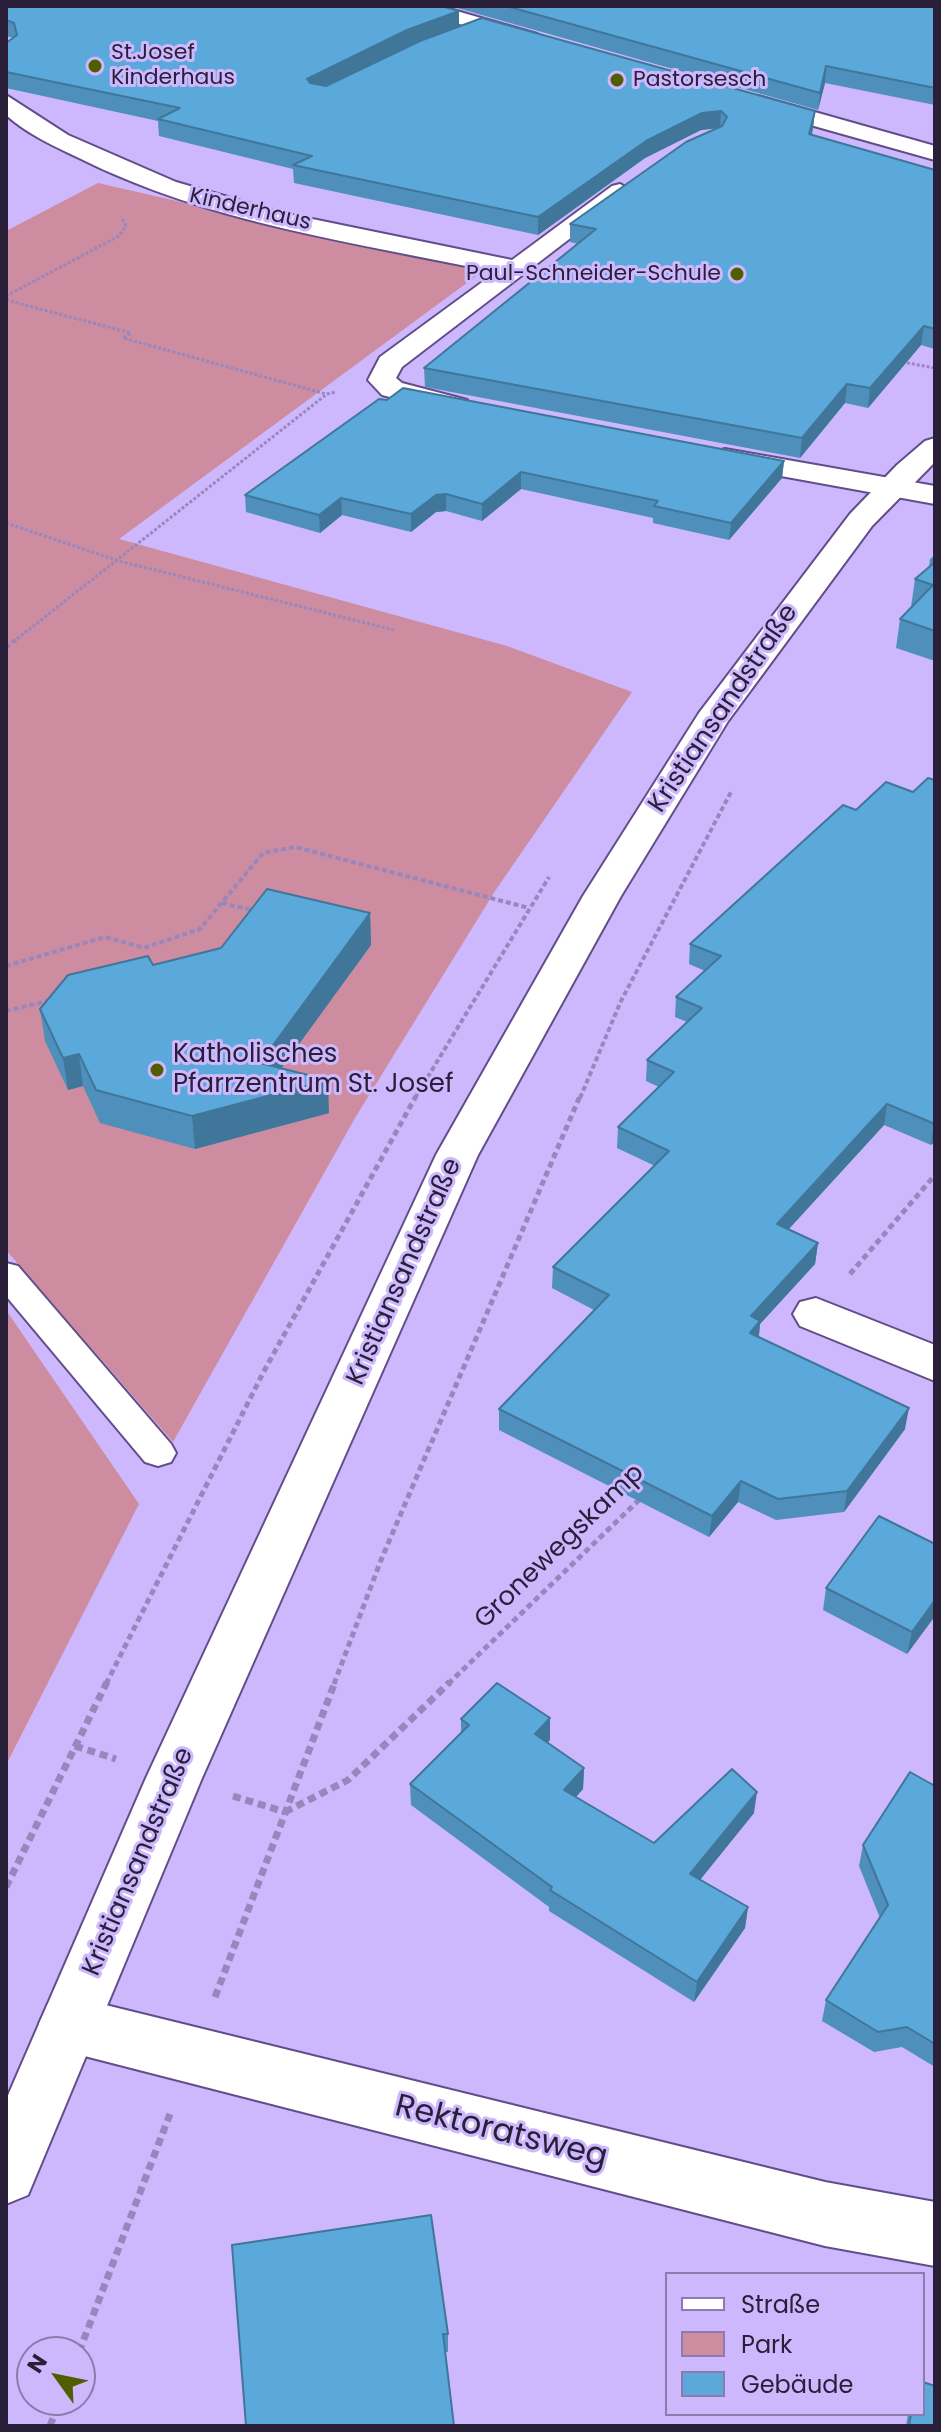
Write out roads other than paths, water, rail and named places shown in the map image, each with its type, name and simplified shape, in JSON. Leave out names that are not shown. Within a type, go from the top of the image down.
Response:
[{"type":"street","points":[[417,6],[543,23]]},
{"type":"street","points":[[483,15],[555,45]]},
{"type":"street","points":[[754,80],[905,122]]},
{"type":"street","points":[[735,96],[935,153]]},
{"type":"street","name":"Kinderhaus","points":[[6,104],[20,118],[129,175],[225,205],[514,268]]},
{"type":"street","points":[[484,411],[423,399],[392,389],[382,380],[390,363],[637,179]]},
{"type":"street","name":"Kristiansandstraße","points":[[6,2173],[174,1778],[478,1116],[602,896],[711,720],[809,584],[888,489],[935,447]]},
{"type":"street","points":[[696,452],[888,489],[935,495]]},
{"type":"street","points":[[816,1314],[935,1364]]},
{"type":"street","name":"Rektoratsweg","points":[[69,2024],[825,2214],[935,2234]]},
{"type":"lane","points":[[452,36],[483,15]]},
{"type":"lane","points":[[6,1274],[158,1453]]},
{"type":"place","name":"St.Josef Kinderhaus","points":[[95,66]]},
{"type":"place","name":"Pastorsesch","points":[[617,80]]},
{"type":"place","name":"Paul-Schneider-Schule","points":[[737,274]]},
{"type":"place","name":"Katholisches Pfarrzentrum St. Josef","points":[[157,1070]]}]
